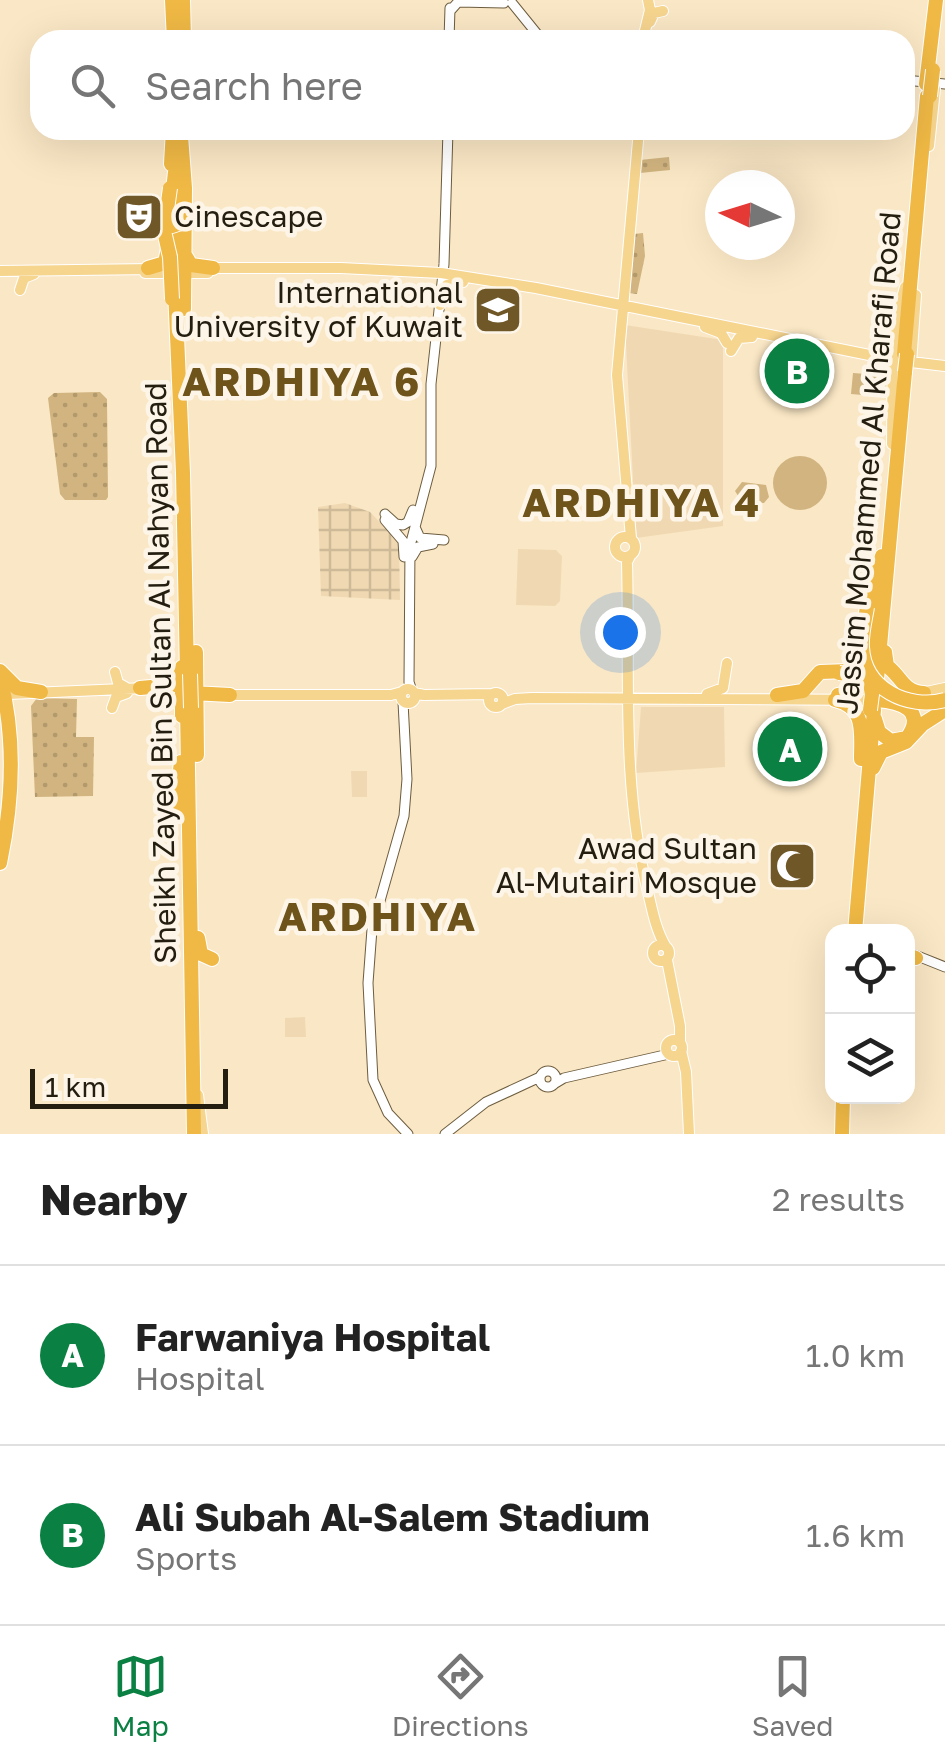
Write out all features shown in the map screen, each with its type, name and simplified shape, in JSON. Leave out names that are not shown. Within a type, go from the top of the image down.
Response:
[{"type":"highway","points":[[929,85],[924,77],[938,0]]},
{"type":"highway","name":"Jassim Mohammed Al Kharafi Road","points":[[853,924],[938,0]]},
{"type":"highway","points":[[179,30],[180,1]]},
{"type":"highway","points":[[175,285],[165,220],[177,140]]},
{"type":"highway","name":"Sheikh Zayed Bin Sultan Al Nahyan Road","points":[[178,140],[175,285],[193,691],[192,1058],[196,1092]]},
{"type":"highway","name":"Sheikh Zayed Bin Sultan Al Nahyan Road","points":[[176,248],[179,140]]},
{"type":"highway","points":[[180,157],[187,261],[211,270]]},
{"type":"highway","points":[[165,220],[172,226],[183,227]]},
{"type":"highway","points":[[175,285],[176,248],[183,227]]},
{"type":"highway","points":[[148,271],[165,263],[176,248]]},
{"type":"highway","points":[[175,285],[211,270]]},
{"type":"highway","points":[[148,271],[175,285]]},
{"type":"highway","name":"Jassim Mohammed Al Kharafi Road","points":[[854,924],[889,508],[906,364]]},
{"type":"highway","name":"Sheikh Zayed Bin Sultan Al Nahyan Road","points":[[180,389],[187,575]]},
{"type":"highway","points":[[182,462],[175,500],[184,552]]},
{"type":"highway","points":[[822,700],[856,692],[862,686],[889,508]]},
{"type":"highway","points":[[890,532],[886,664],[908,690],[924,694]]},
{"type":"highway","points":[[879,567],[867,607],[863,654],[876,681],[890,694],[906,701],[926,704],[945,698]]},
{"type":"highway","points":[[143,690],[175,683],[179,678],[187,575]]},
{"type":"highway","points":[[777,695],[802,691],[820,672],[854,669],[872,623]]},
{"type":"highway","points":[[181,647],[186,685],[194,684],[182,725]]},
{"type":"highway","points":[[822,700],[815,682],[821,674],[839,673],[864,676],[875,698]]},
{"type":"highway","points":[[0,674],[17,688],[36,693]]},
{"type":"highway","points":[[0,674],[9,722],[10,794],[0,863]]},
{"type":"highway","points":[[143,690],[193,691]]},
{"type":"highway","points":[[143,690],[177,697],[192,836]]},
{"type":"highway","points":[[192,836],[198,737],[194,702],[186,699],[193,691]]},
{"type":"highway","points":[[9,722],[13,700],[36,693]]},
{"type":"highway","points":[[865,808],[878,756],[885,749],[906,742],[945,698]]},
{"type":"highway","points":[[822,700],[852,706],[860,717],[860,824]]},
{"type":"highway","points":[[0,701],[6,764],[0,838]]},
{"type":"highway","points":[[183,747],[175,819],[185,824],[190,856]]},
{"type":"highway","name":"Sheikh Zayed Bin Sultan Al Nahyan Road","points":[[192,836],[197,1134]]},
{"type":"highway","points":[[854,899],[858,852]]},
{"type":"highway","points":[[194,989],[207,962],[195,916]]},
{"type":"highway","points":[[844,1134],[845,1104]]},
{"type":"main road","points":[[449,11],[456,3],[508,2],[532,30]]},
{"type":"main road","points":[[647,30],[653,4]]},
{"type":"main road","points":[[647,30],[653,4]]},
{"type":"main road","points":[[385,517],[405,524],[432,466],[431,384],[444,243],[446,140]]},
{"type":"main road","points":[[635,140],[618,331],[617,398],[626,538],[636,547],[625,556],[624,575],[629,814],[638,866],[661,947],[653,955],[662,960],[677,1030],[673,1048],[682,1072],[687,1134]]},
{"type":"main road","points":[[866,356],[888,349],[916,242]]},
{"type":"main road","points":[[0,273],[14,267],[17,259],[22,268],[32,272],[87,272]]},
{"type":"main road","points":[[211,270],[442,273],[906,364],[945,368]]},
{"type":"main road","points":[[0,273],[148,271],[175,285],[211,270],[398,270]]},
{"type":"main road","points":[[0,273],[12,277],[19,287],[32,272]]},
{"type":"main road","points":[[373,272],[413,273],[433,280],[438,292]]},
{"type":"main road","points":[[410,1134],[378,1096],[370,1071],[370,946],[408,794],[408,538],[427,468],[428,376],[442,273]]},
{"type":"main road","points":[[440,305],[446,284],[471,279],[536,288],[595,302],[613,311],[618,331]]},
{"type":"main road","points":[[595,302],[614,298],[622,283]]},
{"type":"main road","points":[[622,283],[628,303],[644,311],[705,327],[866,356],[885,366],[906,364]]},
{"type":"main road","points":[[516,288],[536,288]]},
{"type":"main road","points":[[618,331],[624,316],[644,311]]},
{"type":"main road","points":[[705,327],[722,333],[729,347],[739,338],[756,336]]},
{"type":"main road","points":[[894,488],[912,374],[896,329]]},
{"type":"main road","points":[[418,503],[416,534],[438,542]]},
{"type":"main road","points":[[385,517],[408,538],[438,542]]},
{"type":"main road","points":[[385,517],[403,541],[408,572]]},
{"type":"main road","points":[[626,538],[615,545],[627,562],[626,697]]},
{"type":"main road","points":[[408,572],[414,550],[438,542]]},
{"type":"main road","points":[[600,696],[621,689],[624,663]]},
{"type":"main road","points":[[697,695],[716,693],[723,688],[726,663]]},
{"type":"main road","points":[[95,691],[108,686],[114,672],[120,685],[143,690]]},
{"type":"main road","points":[[731,677],[736,692],[750,695]]},
{"type":"main road","points":[[628,679],[635,692],[660,696],[822,700],[924,694],[945,698]]},
{"type":"main road","points":[[36,693],[143,690]]},
{"type":"main road","points":[[95,691],[106,698],[111,709],[118,695],[143,690]]},
{"type":"main road","points":[[193,691],[322,698],[777,695],[822,700]]},
{"type":"main road","points":[[193,691],[322,698]]},
{"type":"main road","points":[[600,696],[620,703],[626,721]]},
{"type":"main road","points":[[626,721],[636,702],[660,696]]},
{"type":"main road","points":[[875,698],[945,698]]},
{"type":"main road","points":[[915,956],[945,958]]},
{"type":"main road","points":[[915,957],[945,969]]},
{"type":"main road","points":[[448,1134],[457,1122],[498,1095],[673,1048]]},
{"type":"main road","points":[[448,1134],[492,1103],[516,1092],[673,1048]]},
{"type":"main road","points":[[577,1075],[590,1068]]},
{"type":"shaded area","points":[[669,157],[670,170],[640,173],[640,160]]},
{"type":"shaded area","points":[[643,233],[645,256],[637,294],[628,293],[634,234]]},
{"type":"shaded area","points":[[625,325],[723,340],[723,526],[636,538]]},
{"type":"shaded area","points":[[788,357],[815,363],[817,376],[808,382],[809,386],[783,383],[776,373],[777,364]]},
{"type":"shaded area","points":[[868,368],[888,381],[887,397],[851,394],[853,373],[866,374]]},
{"type":"shaded area","points":[[100,392],[107,399],[108,497],[65,500],[60,494],[48,398],[54,393]]},
{"type":"shaded area","points":[[800,456],[819,464],[827,483],[819,502],[800,510],[781,502],[773,483],[781,464]]},
{"type":"shaded area","points":[[742,482],[766,485],[769,497],[764,503],[742,502],[735,491]]},
{"type":"shaded area","points":[[345,503],[370,512],[399,542],[400,600],[321,596],[318,507]]},
{"type":"shaded area","points":[[518,549],[556,550],[562,556],[560,601],[555,606],[516,605]]},
{"type":"shaded area","points":[[37,698],[77,699],[76,737],[94,737],[93,796],[35,797],[31,706]]},
{"type":"shaded area","points":[[641,707],[724,707],[725,767],[636,773]]},
{"type":"shaded area","points":[[351,771],[367,771],[367,797],[352,797]]},
{"type":"shaded area","points":[[305,1017],[306,1037],[285,1037],[285,1018]]},
{"type":"place","name":"Cinescape","points":[[139,217]]},
{"type":"place","name":"International University of Kuwait","points":[[498,310]]},
{"type":"place","name":"Ali Subah Al-Salem Stadium","points":[[797,371]]},
{"type":"place","name":"Farwaniya Hospital","points":[[790,749]]},
{"type":"place","name":"Awad Sultan Al-Mutairi Mosque","points":[[792,866]]},
{"type":"district","name":"ARDHIYA 6","points":[[302,382]]},
{"type":"district","name":"ARDHIYA 4","points":[[642,503]]},
{"type":"district","name":"ARDHIYA","points":[[378,917]]}]
